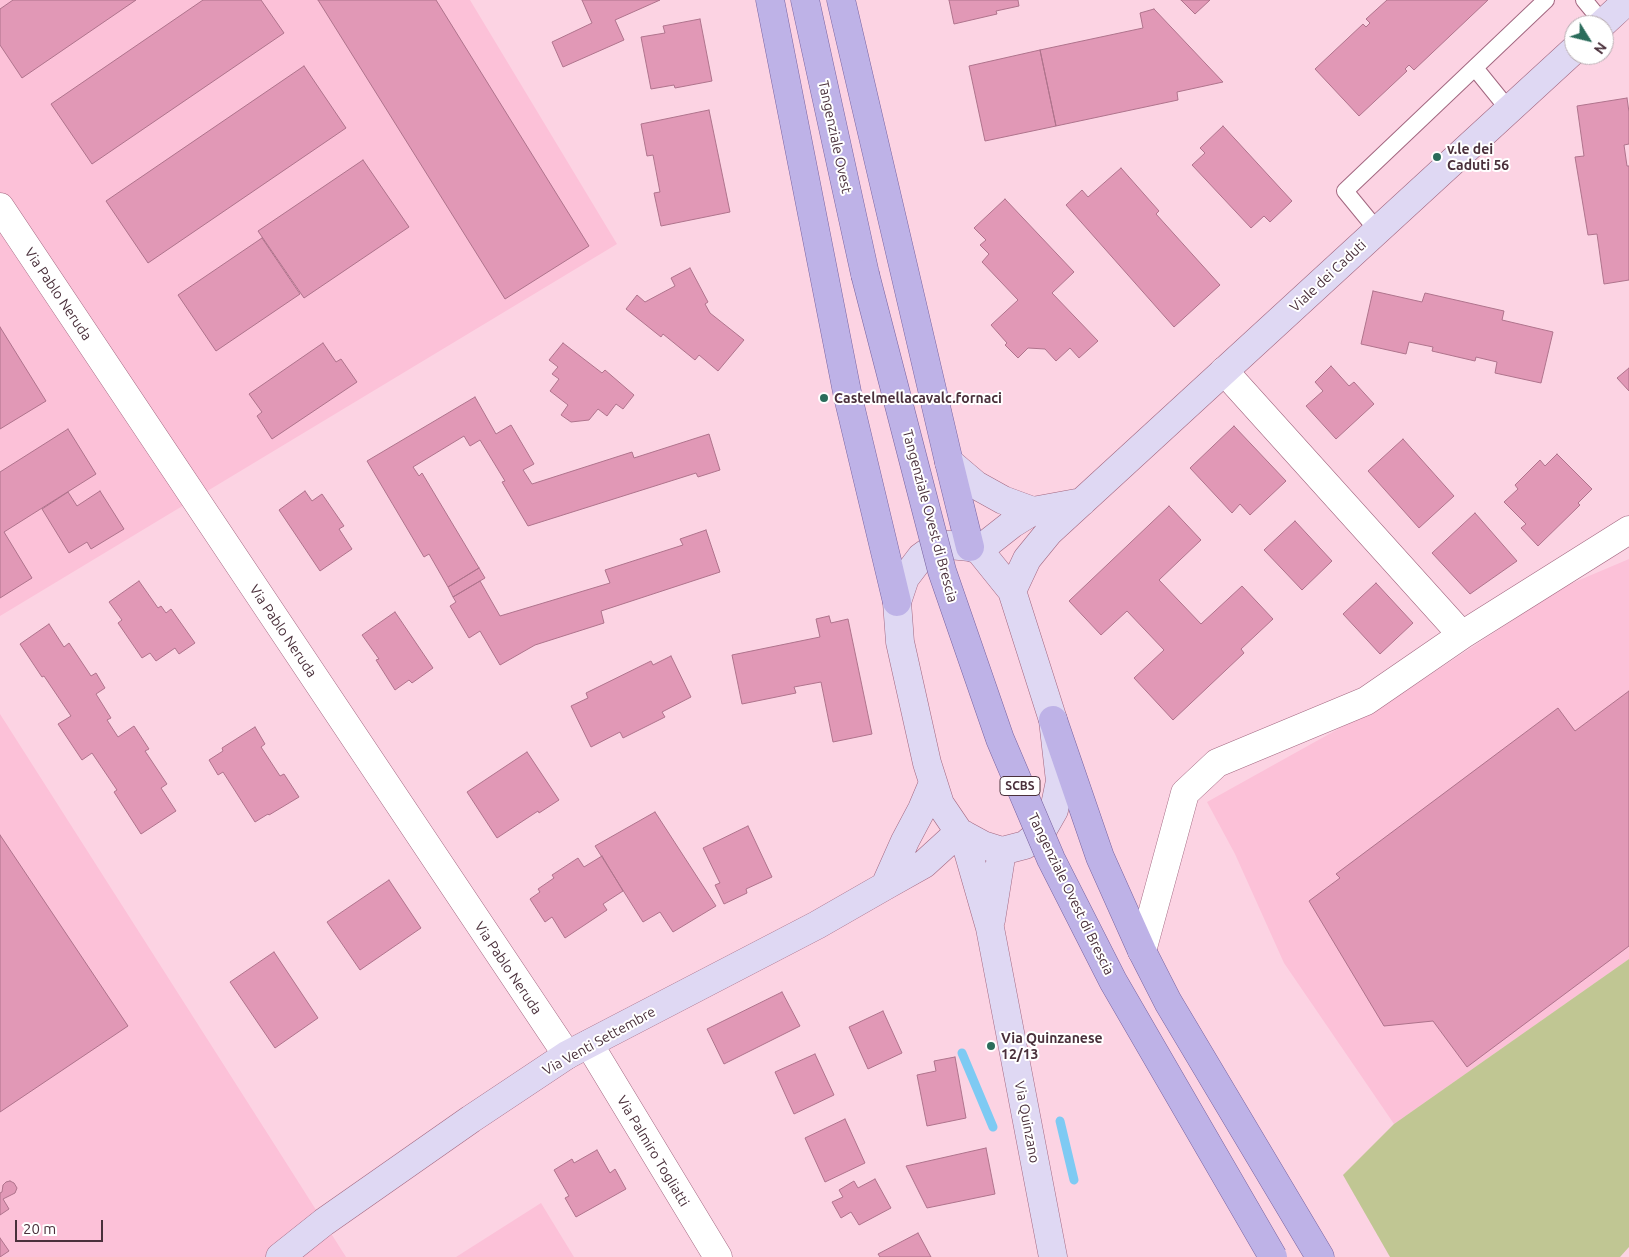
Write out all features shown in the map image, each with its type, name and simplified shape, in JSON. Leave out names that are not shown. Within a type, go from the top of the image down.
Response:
[{"type":"main road","points":[[770,0],[848,397],[897,602]]},
{"type":"main road","name":"Tangenziale Ovest","points":[[805,0],[865,274]]},
{"type":"main road","points":[[841,0],[949,462],[974,548]]},
{"type":"main road","name":"Tangenziale Ovest di Brescia","points":[[865,274],[942,571],[1000,739],[1051,859],[1113,981],[1273,1257]]},
{"type":"main road","points":[[1053,720],[1100,858],[1142,951],[1168,1002],[1320,1257]]},
{"type":"street","points":[[1612,15],[1628,0]]},
{"type":"street","name":"Viale dei Caduti","points":[[1012,591],[1027,559],[1049,532],[1564,59]]},
{"type":"street","name":"Via Pablo Neruda","points":[[0,207],[578,1050]]},
{"type":"street","points":[[1224,372],[1462,635]]},
{"type":"street","points":[[949,462],[976,485],[1003,500],[1033,511]]},
{"type":"street","points":[[974,548],[1012,591],[1053,720],[1060,781],[1054,810],[1042,831],[1025,844],[1002,852],[982,845],[961,833],[940,804],[927,763],[900,642],[897,602],[904,578],[920,557],[940,544],[974,548],[1033,511],[1082,502]]},
{"type":"street","points":[[1142,951],[1184,793],[1217,763],[1366,701],[1462,635],[1629,530]]},
{"type":"street","points":[[885,886],[933,783]]},
{"type":"street","name":"Via Venti Settembre","points":[[280,1257],[324,1222],[406,1165],[578,1050],[817,925],[924,864],[961,833]]},
{"type":"street","name":"Via Quinzano","points":[[961,833],[990,928],[1053,1257]]},
{"type":"street","name":"Via Quinzano","points":[[990,928],[1002,852]]},
{"type":"street","name":"Via Palmiro Togliatti","points":[[578,1050],[718,1257]]},
{"type":"lane","points":[[1377,230],[1345,191],[1546,0]]},
{"type":"lane","points":[[1584,0],[1595,15]]},
{"type":"lane","points":[[1475,68],[1509,110]]},
{"type":"shaded area","points":[[0,0],[470,0],[617,244],[0,616]]},
{"type":"shaded area","points":[[1629,559],[1629,959],[1394,1124],[1284,963],[1235,854],[1207,802],[1401,694],[1563,587]]},
{"type":"shaded area","points":[[0,714],[271,1139],[346,1257],[0,1257]]},
{"type":"shaded area","points":[[541,1203],[574,1257],[456,1257]]},
{"type":"green space","points":[[1629,959],[1629,1247],[1620,1257],[1390,1257],[1343,1175],[1394,1124]]},
{"type":"building","points":[[13,0],[136,0],[22,78],[0,45],[0,9]]},
{"type":"building","points":[[203,0],[261,0],[284,33],[92,164],[51,104]]},
{"type":"building","points":[[318,0],[436,0],[589,246],[505,299]]},
{"type":"building","points":[[582,0],[660,0],[615,20],[624,40],[563,67],[552,42],[592,23]]},
{"type":"building","points":[[949,0],[1018,0],[1019,6],[996,11],[997,14],[954,24]]},
{"type":"building","points":[[1181,0],[1210,0],[1195,14]]},
{"type":"building","points":[[1387,0],[1488,0],[1414,70],[1409,65],[1405,69],[1407,71],[1359,116],[1315,69],[1363,24],[1366,27],[1370,23],[1366,19]]},
{"type":"building","points":[[1154,9],[1223,82],[1177,92],[1178,100],[1056,126],[1040,50],[1143,28],[1140,13]]},
{"type":"building","points":[[700,19],[712,81],[675,88],[674,85],[651,89],[641,37],[665,33],[663,26]]},
{"type":"building","points":[[1040,50],[1056,126],[985,141],[969,66]]},
{"type":"building","points":[[304,66],[346,128],[148,263],[106,201]]},
{"type":"building","points":[[1627,98],[1629,144],[1624,145],[1627,166],[1629,166],[1629,280],[1604,284],[1597,234],[1588,235],[1575,157],[1584,156],[1577,106]]},
{"type":"building","points":[[709,110],[730,212],[661,226],[654,193],[660,192],[653,155],[647,156],[641,124]]},
{"type":"building","points":[[1223,126],[1292,201],[1270,222],[1264,216],[1251,228],[1192,165],[1205,153],[1200,148]]},
{"type":"building","points":[[363,160],[409,227],[304,298],[258,231]]},
{"type":"building","points":[[1121,168],[1159,211],[1156,214],[1220,285],[1174,327],[1066,205],[1082,190],[1088,197]]},
{"type":"building","points":[[1005,199],[1074,272],[1052,293],[1098,341],[1079,358],[1070,348],[1056,361],[1045,349],[1028,348],[1018,358],[1005,345],[1007,343],[991,325],[1018,300],[982,262],[989,254],[980,245],[986,240],[974,228]]},
{"type":"building","points":[[262,238],[300,294],[216,351],[178,295]]},
{"type":"building","points":[[690,268],[708,302],[705,304],[710,313],[744,340],[718,371],[699,355],[695,360],[663,334],[661,337],[626,309],[637,295],[645,302],[675,286],[671,278]]},
{"type":"building","points":[[1373,291],[1422,302],[1425,293],[1504,311],[1502,320],[1553,332],[1541,383],[1495,373],[1497,362],[1476,357],[1475,361],[1432,351],[1433,347],[1409,342],[1406,354],[1361,344]]},
{"type":"building","points":[[0,327],[46,401],[0,429]]},
{"type":"building","points":[[323,343],[336,362],[341,359],[357,382],[272,439],[257,416],[262,412],[249,394]]},
{"type":"building","points":[[563,343],[602,373],[605,370],[634,395],[623,409],[616,404],[607,416],[598,409],[589,420],[571,422],[561,415],[568,405],[550,391],[559,379],[552,374],[558,367],[549,360]]},
{"type":"building","points":[[1331,366],[1349,386],[1354,382],[1374,404],[1336,439],[1306,406],[1323,391],[1315,382]]},
{"type":"building","points":[[1629,368],[1629,391],[1617,378]]},
{"type":"building","points":[[475,397],[496,434],[511,425],[534,464],[523,470],[532,484],[632,452],[634,458],[709,434],[720,470],[698,477],[696,473],[528,526],[502,482],[505,481],[480,440],[470,446],[464,436],[413,467],[419,476],[422,473],[479,568],[448,587],[429,554],[424,557],[367,461]]},
{"type":"building","points":[[1234,426],[1286,481],[1250,515],[1240,504],[1232,513],[1190,468]]},
{"type":"building","points":[[68,429],[96,474],[4,532],[32,578],[0,598],[0,472]]},
{"type":"building","points":[[1403,439],[1454,496],[1419,528],[1368,471]]},
{"type":"building","points":[[1557,454],[1592,489],[1578,503],[1580,505],[1538,546],[1521,528],[1526,524],[1504,502],[1518,489],[1515,485],[1540,460],[1545,466]]},
{"type":"building","points":[[100,491],[124,529],[91,549],[87,542],[69,553],[42,509],[68,492],[77,506]]},
{"type":"building","points":[[305,491],[312,501],[322,494],[344,526],[339,529],[352,549],[320,571],[279,510]]},
{"type":"building","points":[[1169,506],[1201,540],[1159,580],[1201,624],[1242,586],[1273,619],[1241,649],[1244,653],[1173,720],[1134,678],[1164,650],[1127,611],[1101,635],[1069,601]]},
{"type":"building","points":[[1475,513],[1517,561],[1470,594],[1432,553]]},
{"type":"building","points":[[1295,521],[1332,561],[1302,590],[1264,550]]},
{"type":"building","points":[[706,530],[720,572],[601,611],[604,623],[535,645],[500,665],[480,631],[469,638],[450,606],[456,602],[453,597],[480,581],[500,616],[610,583],[605,570],[683,545],[680,539]]},
{"type":"building","points":[[479,568],[485,578],[453,597],[448,587]]},
{"type":"building","points":[[139,581],[158,608],[161,606],[166,613],[171,609],[195,643],[179,654],[175,648],[156,661],[150,653],[142,658],[118,623],[122,620],[109,602]]},
{"type":"building","points":[[1376,583],[1413,623],[1380,654],[1343,614]]},
{"type":"building","points":[[395,612],[433,668],[412,683],[409,680],[395,690],[376,660],[379,659],[362,635]]},
{"type":"building","points":[[829,616],[831,623],[848,619],[872,734],[833,742],[821,682],[794,687],[796,693],[742,704],[732,655],[820,637],[816,619]]},
{"type":"building","points":[[49,624],[64,647],[69,643],[91,676],[96,673],[105,688],[96,694],[111,718],[107,720],[118,737],[134,726],[149,749],[145,751],[167,784],[161,788],[176,811],[141,834],[114,792],[117,790],[92,753],[82,760],[58,724],[71,716],[20,644]]},
{"type":"building","points":[[671,656],[691,697],[662,712],[665,717],[623,738],[620,732],[591,747],[571,706],[588,698],[586,693],[651,661],[653,665]]},
{"type":"building","points":[[1629,691],[1629,946],[1467,1067],[1433,1021],[1384,1026],[1309,901],[1340,878],[1336,874],[1558,708],[1575,731]]},
{"type":"building","points":[[255,727],[265,744],[261,747],[280,776],[284,774],[299,797],[255,822],[223,772],[218,775],[209,760],[223,751],[222,748]]},
{"type":"building","points":[[527,752],[559,800],[539,813],[538,811],[497,838],[467,792]]},
{"type":"building","points":[[655,812],[716,906],[673,932],[660,912],[643,922],[595,846]]},
{"type":"building","points":[[748,826],[772,877],[746,889],[747,893],[724,904],[715,885],[720,883],[703,848]]},
{"type":"building","points":[[0,835],[128,1026],[0,1112]]},
{"type":"building","points":[[602,856],[623,891],[603,904],[607,910],[565,938],[552,917],[545,922],[530,899],[540,892],[538,889],[554,878],[552,875],[578,858],[584,867]]},
{"type":"building","points":[[389,880],[421,928],[360,970],[327,922]]},
{"type":"building","points":[[274,952],[318,1018],[275,1048],[230,982]]},
{"type":"building","points":[[782,992],[800,1026],[724,1064],[707,1029]]},
{"type":"building","points":[[883,1011],[902,1053],[868,1069],[849,1027]]},
{"type":"building","points":[[815,1054],[834,1095],[794,1114],[775,1072]]},
{"type":"building","points":[[955,1057],[966,1118],[927,1126],[917,1075],[936,1071],[934,1061]]},
{"type":"building","points":[[845,1119],[865,1163],[825,1182],[805,1138]]},
{"type":"building","points":[[986,1148],[995,1194],[927,1208],[906,1166]]},
{"type":"building","points":[[597,1150],[610,1173],[615,1169],[626,1189],[576,1217],[565,1198],[569,1196],[554,1170],[572,1159],[574,1163]]},
{"type":"building","points":[[875,1179],[891,1208],[859,1225],[851,1212],[841,1218],[832,1202],[843,1197],[839,1190],[854,1181],[858,1188]]},
{"type":"building","points":[[10,1181],[17,1188],[15,1193],[3,1199],[9,1209],[0,1215],[0,1193],[2,1192],[3,1185]]},
{"type":"building","points":[[918,1233],[931,1257],[880,1257],[878,1254]]},
{"type":"building","points":[[0,1238],[9,1251],[0,1257]]},
{"type":"waterway","points":[[962,1053],[993,1127]]},
{"type":"waterway","points":[[1060,1121],[1074,1180]]},
{"type":"place","name":"v.le dei Caduti 56","points":[[1437,157]]},
{"type":"place","name":"Castelmellacavalc.fornaci","points":[[824,398]]},
{"type":"place","name":"Via Quinzanese 12/13","points":[[991,1046]]}]
